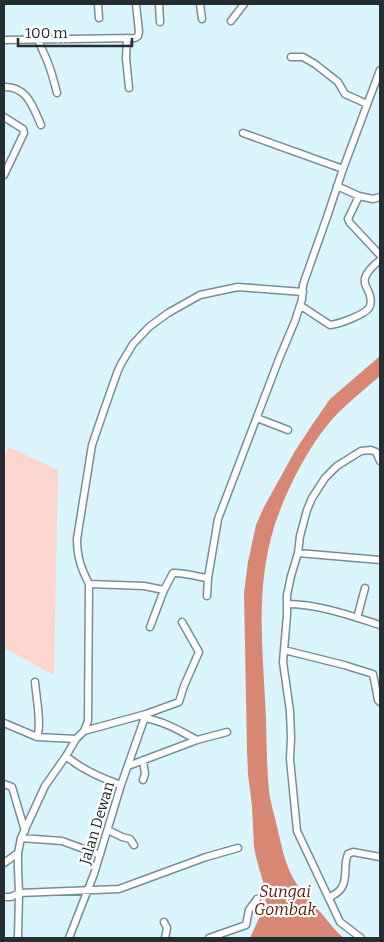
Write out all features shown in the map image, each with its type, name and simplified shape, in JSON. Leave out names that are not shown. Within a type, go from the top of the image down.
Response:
[{"type":"street","points":[[98,4],[99,18]]},
{"type":"street","points":[[4,40],[134,38],[138,36],[139,32],[136,4]]},
{"type":"street","points":[[159,4],[160,22]]},
{"type":"street","points":[[200,4],[202,19]]},
{"type":"street","points":[[231,21],[244,4]]},
{"type":"street","points":[[127,38],[126,58],[129,88]]},
{"type":"street","points":[[38,39],[40,48],[45,55],[54,78],[57,93]]},
{"type":"street","points":[[291,57],[303,57],[316,64],[338,82],[345,94],[367,104]]},
{"type":"street","points":[[207,596],[208,578],[218,519],[301,306],[305,279],[380,70]]},
{"type":"street","points":[[4,87],[15,88],[30,99],[40,125]]},
{"type":"street","points":[[374,88],[380,92]]},
{"type":"street","points":[[4,116],[23,129],[24,132],[4,175]]},
{"type":"street","points":[[243,132],[343,170]]},
{"type":"street","points":[[337,186],[359,196],[373,199],[380,198]]},
{"type":"street","points":[[359,196],[348,219],[380,255]]},
{"type":"street","points":[[301,306],[330,325],[340,324],[365,312],[369,308],[371,301],[370,294],[365,285],[365,277],[380,260]]},
{"type":"street","points":[[18,938],[20,893],[18,853],[21,838],[45,786],[76,739],[84,731],[89,716],[89,584],[81,569],[77,551],[77,540],[92,445],[116,373],[132,344],[149,327],[168,313],[200,296],[238,287],[303,292]]},
{"type":"street","points":[[257,418],[288,430]]},
{"type":"street","points":[[361,938],[340,922],[297,831],[290,759],[290,711],[283,662],[287,595],[298,553],[300,536],[312,498],[325,478],[337,466],[361,451],[371,450],[376,452],[380,461]]},
{"type":"street","points":[[298,553],[380,560]]},
{"type":"street","points":[[150,627],[164,590],[173,573],[208,578]]},
{"type":"street","points":[[89,584],[144,586],[164,590]]},
{"type":"street","points":[[357,618],[365,588]]},
{"type":"street","points":[[287,604],[301,604],[357,618],[380,626]]},
{"type":"street","points":[[84,731],[145,716],[179,702],[199,652],[182,622]]},
{"type":"street","points":[[284,650],[344,664],[372,674],[380,702]]},
{"type":"street","points":[[35,682],[39,733],[37,737]]},
{"type":"street","points":[[145,716],[172,726],[198,740]]},
{"type":"street","name":"Jalan Dewan","points":[[69,938],[88,891],[145,716]]},
{"type":"street","points":[[4,723],[37,737],[76,739]]},
{"type":"street","points":[[128,766],[198,740],[227,732]]},
{"type":"street","points":[[66,756],[77,765],[121,785]]},
{"type":"street","points":[[143,760],[145,774],[143,780]]},
{"type":"street","points":[[4,784],[12,787],[25,831]]},
{"type":"street","points":[[108,830],[122,838],[130,839],[134,845]]},
{"type":"street","points":[[21,838],[62,841],[100,855]]},
{"type":"street","points":[[4,897],[11,897],[20,893],[120,889],[206,857],[238,848]]},
{"type":"street","points":[[329,898],[342,889],[348,854],[353,852],[380,857]]},
{"type":"street","points":[[4,863],[18,853]]},
{"type":"street","points":[[209,938],[246,925],[249,910],[258,900]]},
{"type":"street","points":[[164,922],[167,928],[165,938]]},
{"type":"shaded area","points":[[9,447],[58,470],[54,675],[4,648],[4,459]]},
{"type":"water","name":"Sungai Gombak","points":[[380,356],[380,376],[343,408],[328,424],[309,451],[293,480],[275,524],[269,546],[263,590],[262,633],[267,768],[272,808],[284,857],[293,878],[306,896],[344,938],[250,938],[265,905],[266,892],[254,847],[247,750],[244,593],[256,525],[295,451],[330,399]]}]
